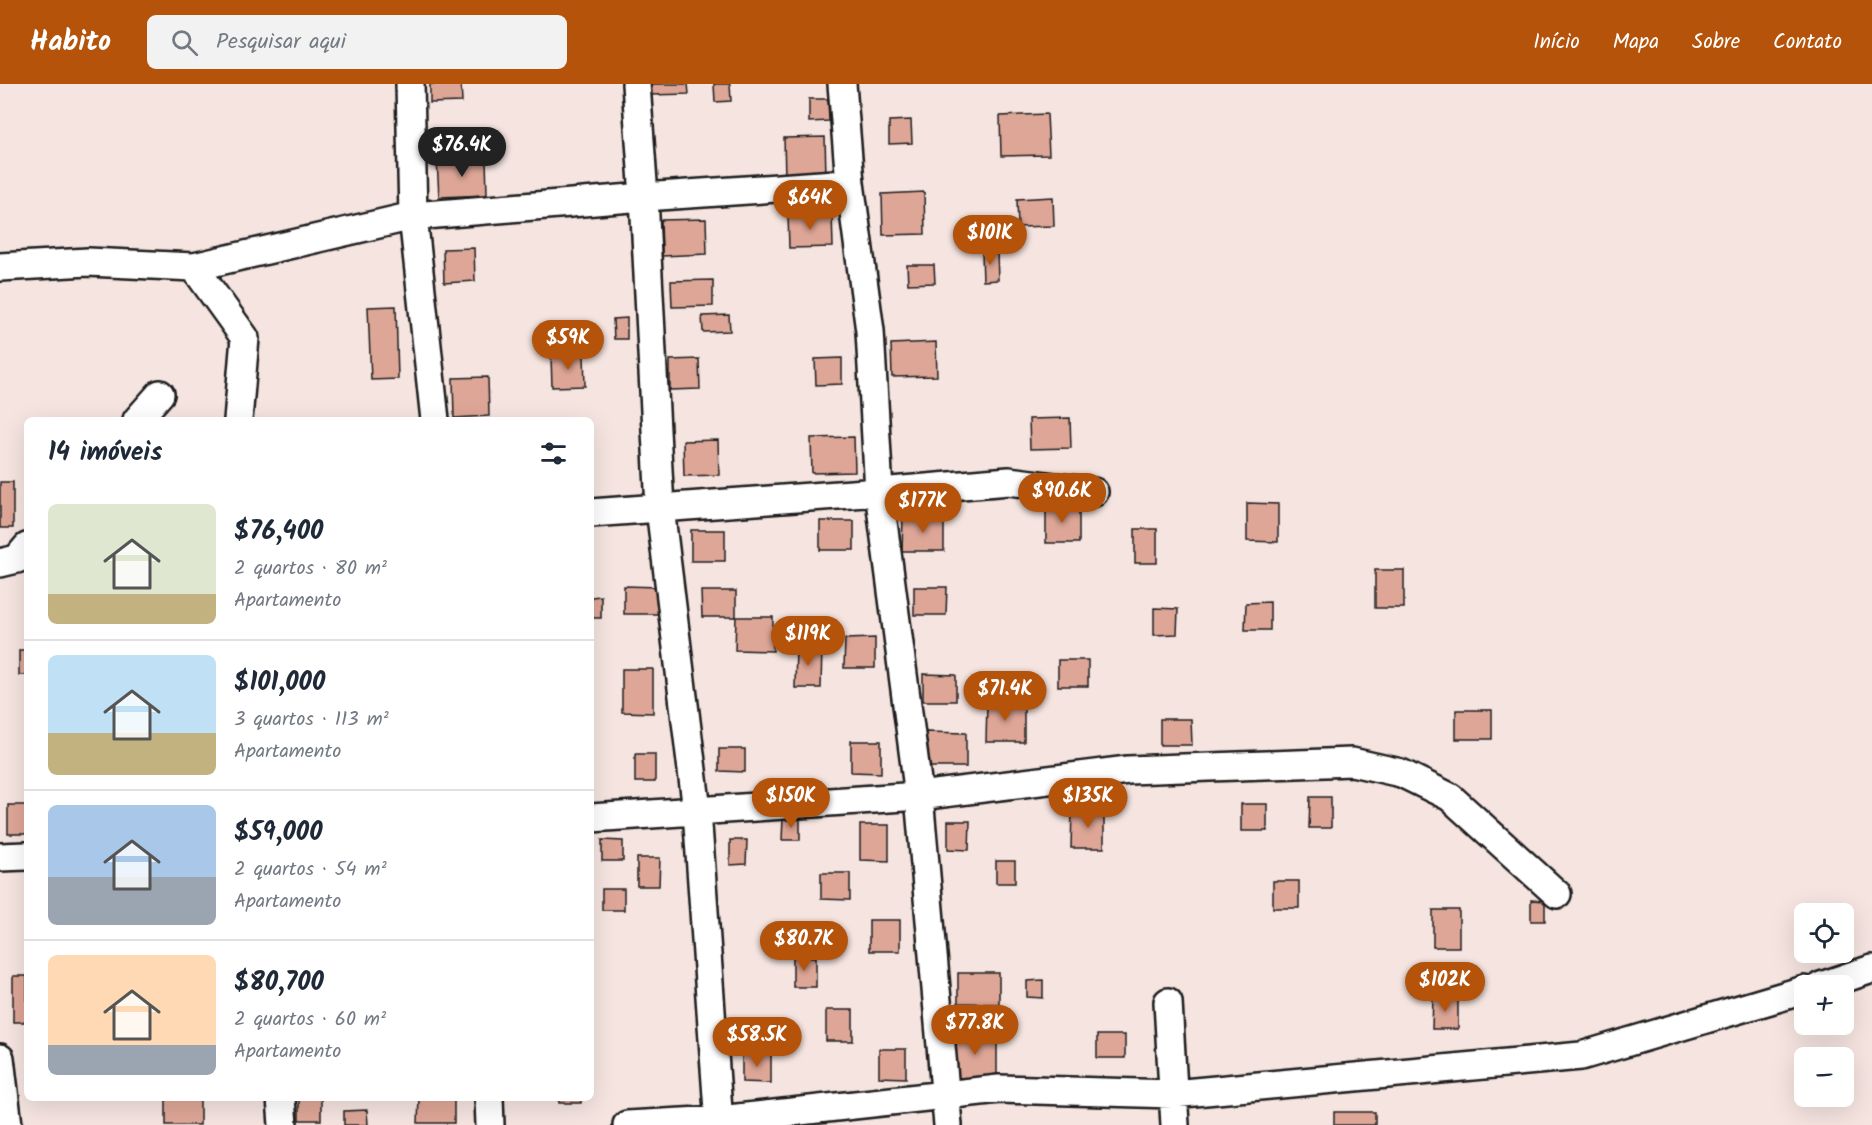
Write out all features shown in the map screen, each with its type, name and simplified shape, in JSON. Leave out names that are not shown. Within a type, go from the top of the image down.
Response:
[{"type":"street","points":[[410,84],[412,216],[435,417]]},
{"type":"street","points":[[636,84],[660,507],[697,811],[719,1123]]},
{"type":"street","points":[[842,84],[850,183],[870,331],[879,492],[919,796],[948,1125]]},
{"type":"street","points":[[0,267],[88,262],[194,267],[412,216],[850,183]]},
{"type":"street","points":[[194,267],[245,338],[238,417]]},
{"type":"street","points":[[140,417],[160,394]]},
{"type":"street","points":[[594,513],[1009,481],[1094,492]]},
{"type":"street","points":[[0,563],[17,559],[24,551]]},
{"type":"street","points":[[594,818],[919,796],[1128,770],[1352,762],[1401,773],[1450,797],[1557,894]]},
{"type":"street","points":[[0,856],[24,856]]},
{"type":"street","points":[[1854,975],[1872,969]]},
{"type":"street","points":[[627,1125],[719,1123],[999,1089],[1173,1094],[1581,1056],[1794,993]]},
{"type":"street","points":[[1168,1002],[1175,1125]]},
{"type":"street","points":[[0,1058],[8,1125]]},
{"type":"street","points":[[281,1101],[283,1125]]},
{"type":"street","points":[[489,1101],[490,1125]]},
{"type":"building","points":[[430,84],[461,84],[462,102],[430,103]]},
{"type":"building","points":[[649,84],[688,84],[689,94],[649,95]]},
{"type":"building","points":[[714,84],[730,84],[731,101],[715,102]]},
{"type":"building","points":[[809,99],[828,99],[829,121],[809,122]]},
{"type":"building","points":[[1047,114],[1049,155],[1001,156],[1000,116]]},
{"type":"building","points":[[911,120],[912,143],[889,144],[889,121]]},
{"type":"building","points":[[825,137],[826,177],[785,178],[784,138]]},
{"type":"building","points":[[486,159],[487,195],[439,197],[437,160]]},
{"type":"building","points":[[924,192],[925,234],[883,235],[882,194]]},
{"type":"building","points":[[1053,197],[1054,226],[1018,227],[1017,199]]},
{"type":"building","points":[[832,213],[833,247],[789,248],[788,214]]},
{"type":"building","points":[[706,219],[707,254],[662,256],[661,220]]},
{"type":"building","points":[[474,248],[475,281],[444,283],[443,249]]},
{"type":"building","points":[[997,251],[998,280],[983,281],[982,252]]},
{"type":"building","points":[[907,265],[934,265],[935,283],[908,284]]},
{"type":"building","points":[[713,280],[713,306],[672,307],[671,281]]},
{"type":"building","points":[[396,306],[398,379],[371,380],[368,307]]},
{"type":"building","points":[[729,315],[730,331],[703,332],[702,316]]},
{"type":"building","points":[[627,318],[627,339],[614,339],[613,319]]},
{"type":"building","points":[[936,342],[937,376],[892,377],[891,344]]},
{"type":"building","points":[[584,355],[585,386],[552,387],[551,356]]},
{"type":"building","points":[[842,358],[842,384],[816,385],[815,359]]},
{"type":"building","points":[[699,359],[700,389],[670,390],[670,360]]},
{"type":"building","points":[[488,377],[489,416],[454,417],[453,378]]},
{"type":"building","points":[[1070,418],[1071,448],[1030,449],[1029,419]]},
{"type":"building","points":[[854,437],[855,472],[812,473],[811,438]]},
{"type":"building","points":[[718,440],[719,475],[684,476],[683,441]]},
{"type":"building","points":[[0,482],[13,482],[13,528],[0,528]]},
{"type":"building","points":[[1247,503],[1278,504],[1278,542],[1247,541]]},
{"type":"building","points":[[1046,505],[1079,505],[1079,543],[1046,543]]},
{"type":"building","points":[[903,516],[944,516],[944,551],[902,551]]},
{"type":"building","points":[[820,521],[854,521],[854,550],[820,550]]},
{"type":"building","points":[[1135,529],[1157,529],[1157,563],[1135,563]]},
{"type":"building","points":[[691,530],[725,530],[725,561],[691,561]]},
{"type":"building","points":[[1375,570],[1404,570],[1404,608],[1375,608]]},
{"type":"building","points":[[624,586],[659,587],[659,614],[624,614]]},
{"type":"building","points":[[914,587],[947,587],[946,615],[914,615]]},
{"type":"building","points":[[701,591],[736,591],[736,617],[702,617]]},
{"type":"building","points":[[601,596],[601,618],[594,618],[594,597]]},
{"type":"building","points":[[1270,602],[1270,630],[1245,630],[1246,603]]},
{"type":"building","points":[[1154,608],[1178,609],[1177,634],[1154,635]]},
{"type":"building","points":[[736,617],[773,617],[773,651],[735,650]]},
{"type":"building","points":[[875,638],[875,668],[844,668],[845,639]]},
{"type":"building","points":[[796,646],[822,646],[821,688],[795,688]]},
{"type":"building","points":[[19,650],[24,650],[24,675],[19,675]]},
{"type":"building","points":[[1058,660],[1088,660],[1088,686],[1058,686]]},
{"type":"building","points":[[622,669],[653,669],[653,713],[622,712]]},
{"type":"building","points":[[923,674],[956,675],[956,701],[923,701]]},
{"type":"building","points":[[987,702],[1024,702],[1024,742],[986,742]]},
{"type":"building","points":[[1456,710],[1492,710],[1492,739],[1456,739]]},
{"type":"building","points":[[1160,719],[1191,719],[1192,745],[1160,745]]},
{"type":"building","points":[[925,732],[966,733],[966,767],[924,767]]},
{"type":"building","points":[[851,741],[881,741],[881,773],[851,772]]},
{"type":"building","points":[[719,749],[745,749],[745,772],[719,771]]},
{"type":"building","points":[[635,754],[655,754],[655,782],[635,782]]},
{"type":"building","points":[[1310,797],[1331,797],[1331,828],[1309,828]]},
{"type":"building","points":[[1241,804],[1267,804],[1267,831],[1241,831]]},
{"type":"building","points":[[8,805],[24,805],[24,834],[8,834]]},
{"type":"building","points":[[1072,810],[1104,811],[1104,848],[1071,848]]},
{"type":"building","points":[[783,818],[800,819],[800,840],[782,840]]},
{"type":"building","points":[[948,821],[970,821],[969,850],[948,849]]},
{"type":"building","points":[[860,825],[889,825],[889,861],[860,860]]},
{"type":"building","points":[[602,840],[623,841],[623,861],[602,861]]},
{"type":"building","points":[[730,840],[747,840],[746,864],[730,865]]},
{"type":"building","points":[[637,858],[660,858],[659,886],[637,886]]},
{"type":"building","points":[[996,861],[1015,861],[1015,883],[996,883]]},
{"type":"building","points":[[821,873],[850,873],[850,900],[821,899]]},
{"type":"building","points":[[1273,881],[1299,881],[1299,908],[1273,908]]},
{"type":"building","points":[[602,889],[624,889],[624,910],[602,910]]},
{"type":"building","points":[[1531,900],[1545,901],[1545,921],[1531,921]]},
{"type":"building","points":[[1433,910],[1459,910],[1459,947],[1433,947]]},
{"type":"building","points":[[869,920],[900,920],[900,951],[869,951]]},
{"type":"building","points":[[793,956],[816,957],[816,987],[793,987]]},
{"type":"building","points":[[958,973],[999,973],[999,1004],[958,1003]]},
{"type":"building","points":[[13,976],[24,976],[24,1022],[13,1022]]},
{"type":"building","points":[[1043,980],[1043,998],[1027,997],[1027,981]]},
{"type":"building","points":[[1433,997],[1458,998],[1458,1029],[1432,1029]]},
{"type":"building","points":[[826,1010],[853,1010],[853,1041],[826,1041]]},
{"type":"building","points":[[954,1035],[997,1035],[997,1078],[954,1078]]},
{"type":"building","points":[[1097,1035],[1125,1035],[1125,1058],[1097,1058]]},
{"type":"building","points":[[879,1049],[906,1049],[906,1078],[879,1077]]},
{"type":"building","points":[[742,1053],[771,1053],[771,1083],[742,1082]]},
{"type":"building","points":[[166,1101],[200,1101],[200,1125],[166,1125]]},
{"type":"building","points":[[299,1101],[321,1101],[321,1120],[299,1120]]},
{"type":"building","points":[[419,1101],[454,1101],[454,1123],[418,1123]]},
{"type":"building","points":[[559,1101],[581,1101],[581,1103],[559,1103]]},
{"type":"building","points":[[367,1110],[368,1125],[344,1125],[344,1111]]},
{"type":"building","points":[[1334,1112],[1375,1112],[1375,1125],[1334,1125]]}]
